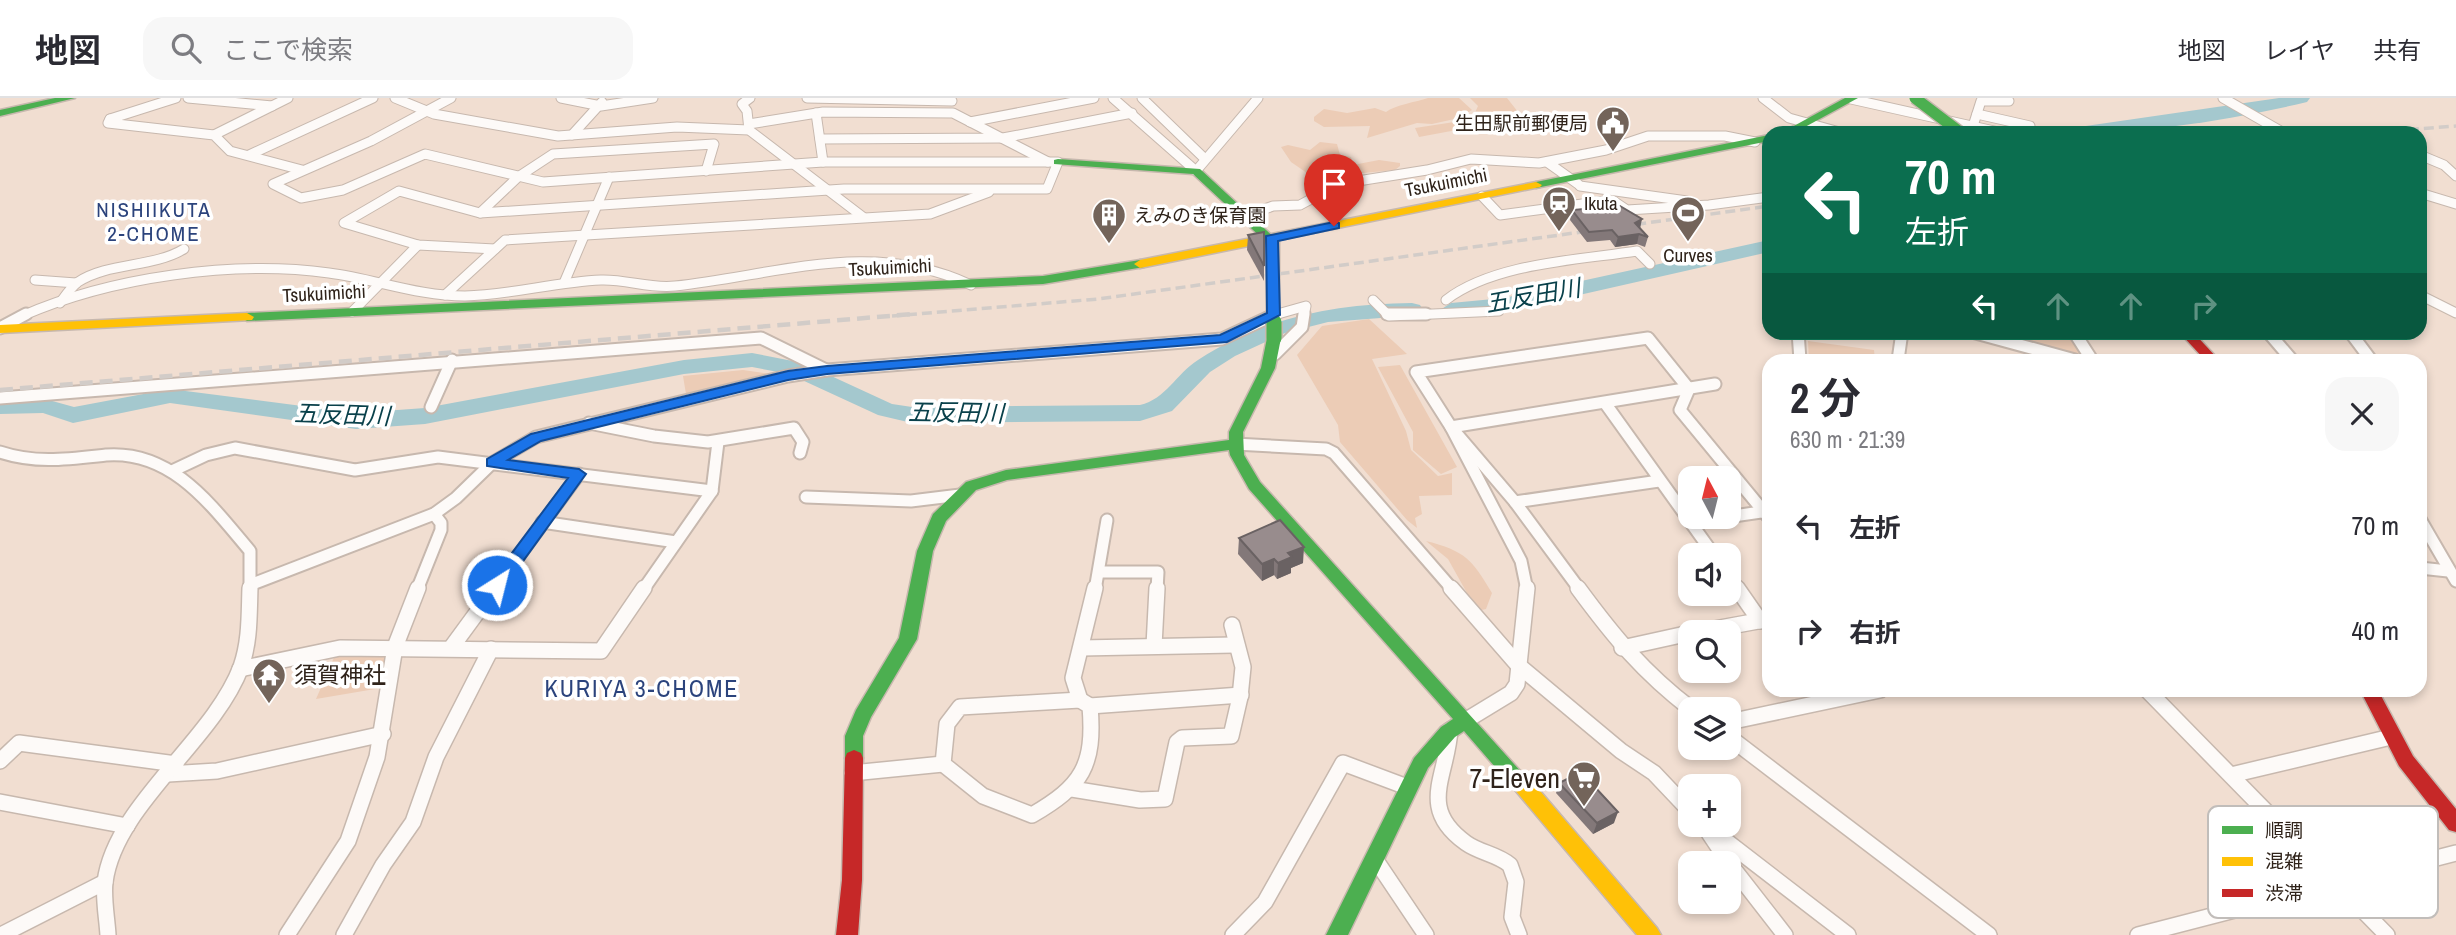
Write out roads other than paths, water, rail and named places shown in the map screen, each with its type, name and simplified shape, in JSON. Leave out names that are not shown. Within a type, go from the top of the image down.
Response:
[{"type":"street","points":[[0,105],[14,98]]},
{"type":"street","points":[[0,113],[70,98]]},
{"type":"street","points":[[176,98],[110,119],[108,123],[214,135],[288,98]]},
{"type":"street","points":[[188,98],[272,106]]},
{"type":"street","points":[[249,155],[373,98]]},
{"type":"street","points":[[395,98],[427,113],[558,136],[677,127],[749,127],[816,113],[953,113],[1053,162]]},
{"type":"street","points":[[451,98],[427,113],[273,184],[302,198],[343,190],[425,154],[543,182],[823,162],[1200,165]]},
{"type":"street","points":[[561,98],[602,102],[653,98]]},
{"type":"street","points":[[750,98],[742,104],[749,127],[863,217]]},
{"type":"street","points":[[807,98],[952,100],[953,113]]},
{"type":"street","points":[[970,122],[1094,98]]},
{"type":"street","points":[[1112,98],[1200,165]]},
{"type":"street","points":[[1142,98],[1245,216],[1270,238],[1274,246],[1274,332],[1269,373],[1239,426],[1235,444],[1240,462],[1254,485],[1465,721],[1650,935]]},
{"type":"street","points":[[1200,165],[1258,98]]},
{"type":"street","points":[[1763,98],[1772,108],[1809,126]]},
{"type":"street","points":[[1915,98],[1960,126]]},
{"type":"street","points":[[2223,98],[2272,126]]},
{"type":"street","points":[[1804,125],[1852,99],[1952,126]]},
{"type":"street","points":[[1970,126],[1981,101],[2005,104]]},
{"type":"street","points":[[572,135],[602,102]]},
{"type":"street","points":[[816,113],[823,162]]},
{"type":"street","points":[[820,139],[1003,138],[1132,113]]},
{"type":"street","points":[[1977,114],[2030,126]]},
{"type":"street","points":[[214,135],[230,151],[302,170]]},
{"type":"street","points":[[1245,216],[1273,206],[1300,205],[1329,187],[1371,177],[1427,170],[1471,159],[1522,164],[1547,162],[1606,149],[1648,136],[1725,136],[1762,140]]},
{"type":"street","name":"Tsukuimichi","points":[[0,328],[971,285],[1073,276],[1482,196],[1575,182],[1762,140]]},
{"type":"street","points":[[480,212],[519,177],[553,154],[713,144],[706,171]]},
{"type":"street","points":[[2427,158],[2444,165],[2456,176]]},
{"type":"street","points":[[495,249],[418,246],[344,223],[399,191],[480,212],[831,190],[1047,190],[1053,162]]},
{"type":"street","points":[[1547,162],[1587,192],[1583,204]]},
{"type":"street","points":[[564,283],[609,177]]},
{"type":"street","points":[[1575,182],[1709,205]]},
{"type":"street","points":[[445,295],[505,240],[930,214],[997,189]]},
{"type":"street","points":[[2427,195],[2456,204]]},
{"type":"street","points":[[1482,196],[1500,215],[1612,200],[1627,210],[1709,205],[1762,198]]},
{"type":"street","points":[[352,312],[418,246]]},
{"type":"street","points":[[36,280],[76,283],[104,271],[172,257],[184,249]]},
{"type":"street","points":[[1446,300],[1452,292],[1485,278],[1637,251],[1650,264]]},
{"type":"street","points":[[0,328],[38,309],[60,303],[145,282],[217,274],[327,272],[378,285],[445,295],[506,292],[564,283],[616,280],[660,288],[809,265],[889,262],[921,264],[971,285]]},
{"type":"street","points":[[60,303],[76,283]]},
{"type":"street","points":[[2427,298],[2456,313]]},
{"type":"street","points":[[1374,301],[1387,315],[1499,311]]},
{"type":"street","points":[[250,585],[434,514],[456,498],[492,463],[536,437],[589,423],[788,376],[822,371],[1222,339],[1274,332],[1302,327],[1306,309],[1274,332]]},
{"type":"street","points":[[0,398],[452,360],[761,338],[822,371]]},
{"type":"street","points":[[1337,935],[1407,787],[1430,749],[1450,729],[1511,693],[1517,684],[1530,600],[1529,582],[1511,539],[1451,427],[1416,372],[1648,338],[1689,389]]},
{"type":"street","points":[[2001,340],[2053,354]]},
{"type":"street","points":[[2193,340],[2206,354]]},
{"type":"street","points":[[2275,340],[2287,354]]},
{"type":"street","points":[[431,407],[452,360]]},
{"type":"street","points":[[1451,427],[1715,384]]},
{"type":"street","points":[[1689,389],[1679,410],[1762,511]]},
{"type":"street","points":[[1605,403],[1678,505]]},
{"type":"street","points":[[589,423],[608,429],[718,442],[782,427],[794,428],[803,442],[800,453]]},
{"type":"street","points":[[1451,427],[1515,502],[1622,648],[1653,680],[1678,699]]},
{"type":"street","points":[[240,669],[340,648],[601,650],[712,491],[718,442]]},
{"type":"street","points":[[847,935],[852,880],[854,736],[862,715],[908,639],[925,551],[939,518],[971,486],[1006,475],[1166,451],[1235,444],[1326,449],[1334,453],[1518,664],[1621,751],[1654,773],[1678,798]]},
{"type":"street","points":[[172,471],[206,455],[236,448],[355,470],[370,470],[438,457],[712,491]]},
{"type":"street","points":[[0,452],[24,461],[43,463],[132,456],[152,460],[172,471],[250,551],[248,639],[240,669],[214,715],[127,827],[105,882],[108,935]]},
{"type":"street","points":[[451,648],[579,474]]},
{"type":"street","points":[[1515,502],[1659,481]]},
{"type":"street","points":[[806,498],[911,501],[960,495]]},
{"type":"street","points":[[287,935],[348,841],[383,734],[395,647],[440,530],[441,523],[434,514]]},
{"type":"street","points":[[1741,517],[1762,515]]},
{"type":"street","points":[[1107,520],[1099,572],[1073,678],[1085,703],[1092,722],[1085,759],[1072,789],[1032,815],[983,799],[963,786],[943,764],[947,724],[960,707],[1085,703],[1241,695]]},
{"type":"street","points":[[542,522],[676,542]]},
{"type":"street","points":[[2427,531],[2452,576]]},
{"type":"street","points":[[2427,570],[2452,576]]},
{"type":"street","points":[[1099,572],[1158,572],[1154,646]]},
{"type":"street","points":[[1741,591],[1762,616]]},
{"type":"street","points":[[1741,624],[1762,621]]},
{"type":"street","points":[[1072,789],[1140,800],[1165,799],[1177,742],[1182,738],[1231,736],[1241,695],[1241,654],[1234,645],[1232,625]]},
{"type":"street","points":[[1622,648],[1678,636]]},
{"type":"street","points":[[1081,648],[1234,645]]},
{"type":"street","points":[[344,935],[383,864],[413,822],[436,757],[491,649]]},
{"type":"street","points":[[1741,719],[1847,697]]},
{"type":"street","points":[[2154,697],[2261,806]]},
{"type":"street","points":[[2372,697],[2391,737],[2428,795],[2456,824]]},
{"type":"street","points":[[1450,729],[1448,763],[1436,785],[1437,812],[1467,845],[1506,861],[1514,871],[1516,883],[1512,917],[1519,935]]},
{"type":"street","points":[[0,761],[19,743],[172,769],[217,771],[383,734]]},
{"type":"street","points":[[2231,775],[2391,737]]},
{"type":"street","points":[[1741,746],[1989,935]]},
{"type":"street","points":[[1233,935],[1265,902],[1343,763],[1407,787]]},
{"type":"street","points":[[852,773],[943,764]]},
{"type":"street","points":[[0,802],[127,827]]},
{"type":"street","points":[[1721,837],[1847,935]]},
{"type":"street","points":[[2438,858],[2456,853]]},
{"type":"street","points":[[1375,859],[1426,935]]},
{"type":"street","points":[[1741,878],[1785,935]]},
{"type":"street","points":[[1,935],[105,882]]},
{"type":"street","points":[[2138,935],[2208,917]]},
{"type":"street","points":[[2371,918],[2387,935]]},
{"type":"waterway","name":"五反田川","points":[[2125,126],[2260,108],[2301,98]]},
{"type":"waterway","name":"五反田川","points":[[1451,310],[1504,305],[1762,248]]},
{"type":"waterway","name":"五反田川","points":[[0,407],[45,406],[73,415],[170,396],[356,421],[425,416],[684,367],[752,360],[795,368],[886,410],[912,415],[1140,413],[1164,405],[1192,375],[1227,351],[1277,328],[1328,315],[1412,310]]},
{"type":"railway","points":[[2427,128],[2456,126]]},
{"type":"railway","points":[[892,316],[1098,299],[1762,207]]},
{"type":"railway","points":[[0,390],[913,314]]},
{"type":"place","name":"生田駅前郵便局","points":[[1613,153]]},
{"type":"place","name":"Ikuta","points":[[1559,233]]},
{"type":"place","name":"Curves","points":[[1688,243]]},
{"type":"place","name":"えみのき保育園","points":[[1109,245]]},
{"type":"place","name":"須賀神社","points":[[269,705]]},
{"type":"place","name":"7-Eleven","points":[[1584,808]]},
{"type":"district","name":"NISHIIKUTA 2-CHOME","points":[[154,222]]},
{"type":"district","name":"KURIYA 3-CHOME","points":[[642,689]]}]
